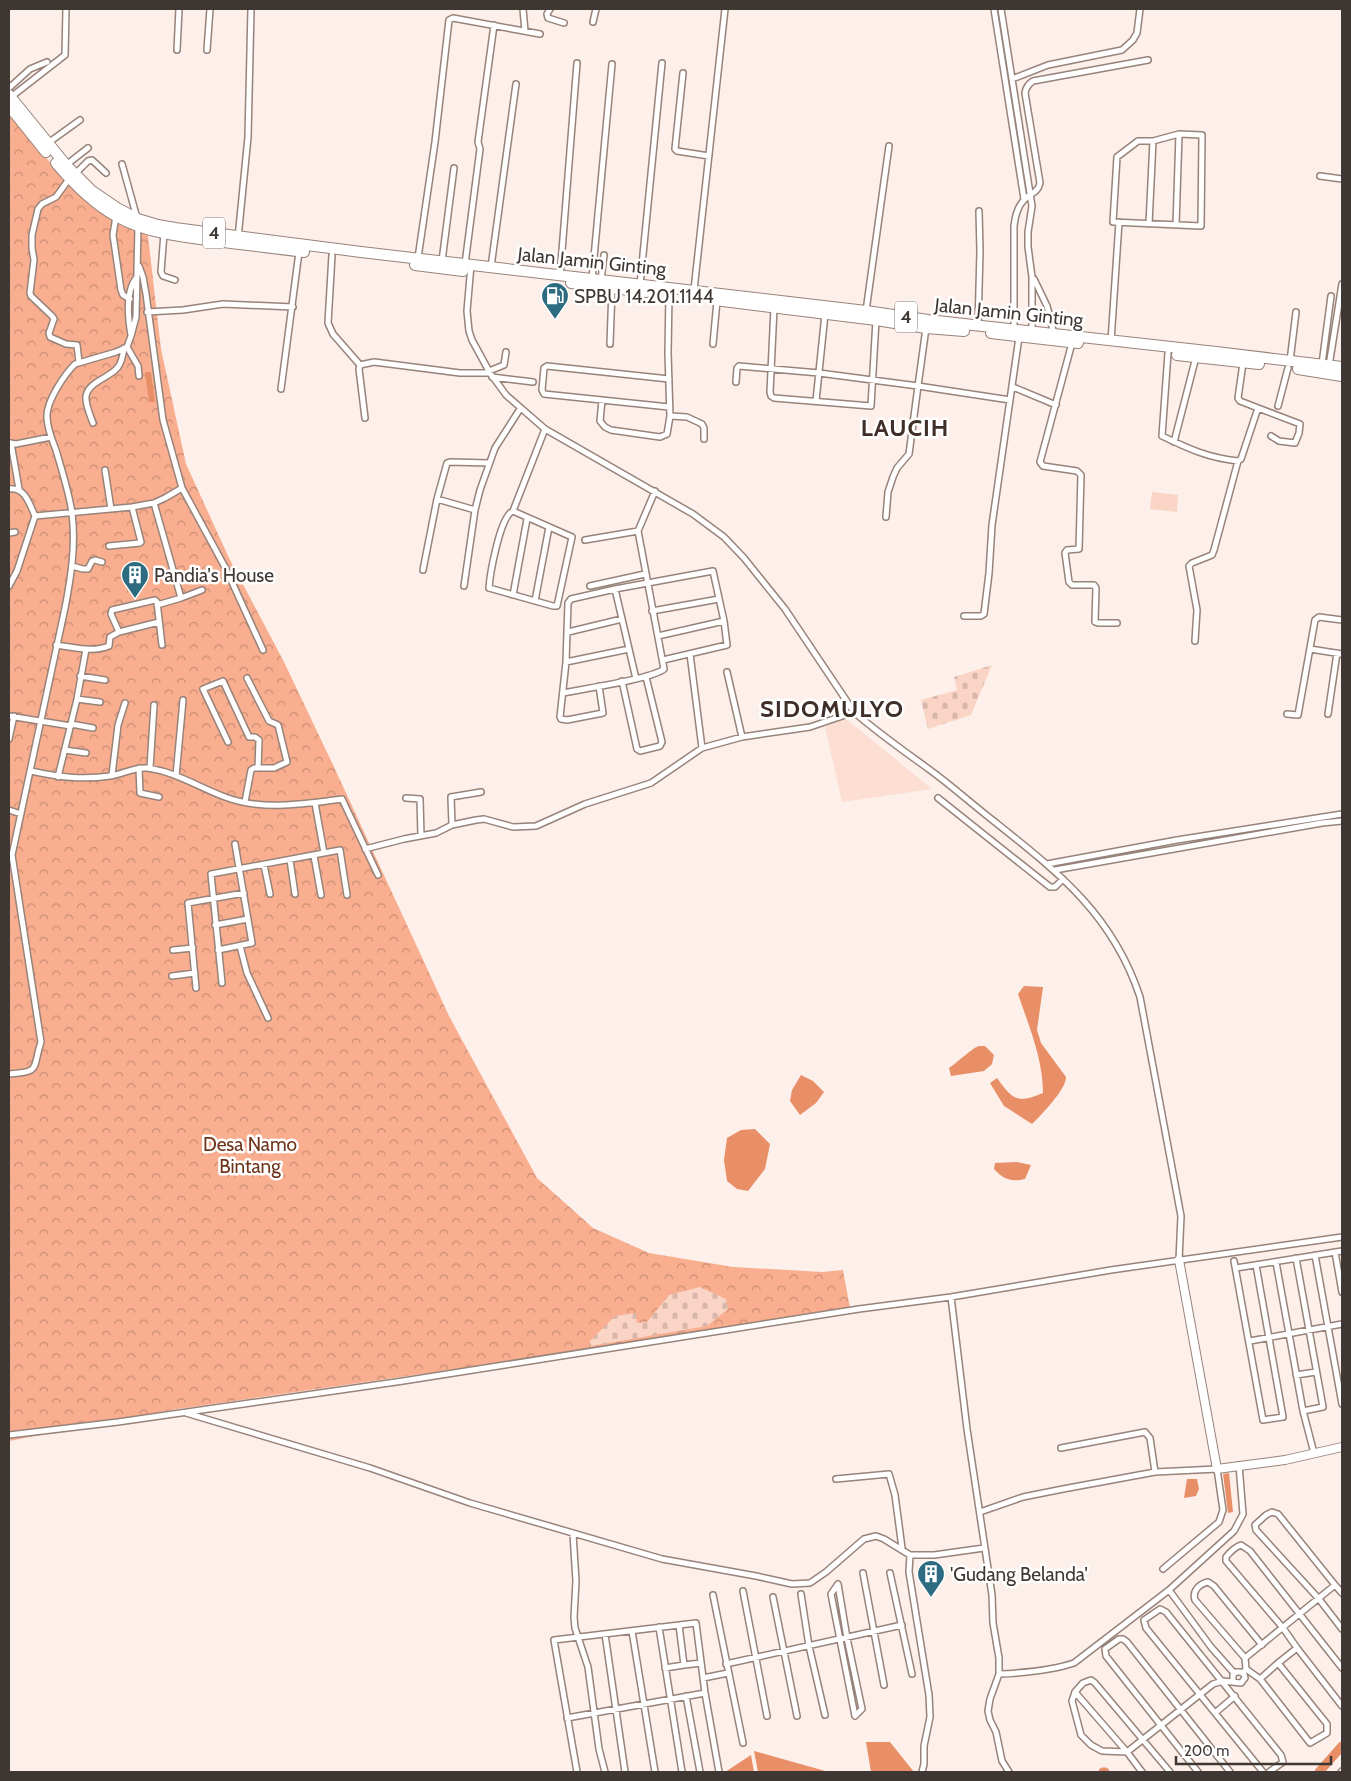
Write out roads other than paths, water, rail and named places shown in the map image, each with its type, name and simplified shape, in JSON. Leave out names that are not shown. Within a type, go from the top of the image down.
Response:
[{"type":"highway","name":"Jalan Jamin Ginting","points":[[9,97],[66,164],[72,176],[138,223],[299,251],[467,268],[612,289],[669,294],[825,314],[873,315],[926,328],[1016,333],[1032,331],[1216,352],[1289,365]]},
{"type":"highway","name":"Jalan Jamin Ginting","points":[[9,97],[92,200],[116,216],[164,233],[418,258],[442,261],[467,268],[491,268],[694,291],[873,315],[978,326],[1072,343],[1243,363],[1324,368],[1342,367]]},
{"type":"highway","name":"Jalan Jamin Ginting","points":[[1324,368],[1342,376]]},
{"type":"street","points":[[9,97],[65,55],[66,9]]},
{"type":"street","points":[[177,50],[180,9]]},
{"type":"street","points":[[207,50],[210,9]]},
{"type":"street","points":[[238,240],[248,138],[251,9]]},
{"type":"street","points":[[523,9],[525,31]]},
{"type":"street","points":[[550,9],[547,14],[548,18],[564,23]]},
{"type":"street","points":[[593,22],[596,9]]},
{"type":"street","points":[[694,291],[726,9]]},
{"type":"street","points":[[994,9],[1024,199]]},
{"type":"street","points":[[1001,9],[1032,206],[1028,232],[1032,277],[1032,331]]},
{"type":"street","points":[[1012,79],[1048,65],[1115,53],[1122,50],[1134,40],[1137,34],[1140,9]]},
{"type":"street","points":[[418,258],[435,142],[448,21],[453,18],[540,34]]},
{"type":"street","points":[[494,25],[478,142],[480,149],[467,268],[469,331],[490,374],[506,395],[545,429],[655,491],[705,522],[724,538],[744,558],[786,609],[854,712],[933,772],[1055,870],[1098,916],[1129,968],[1140,997],[1181,1216],[1179,1260],[1223,1510],[1219,1522],[1163,1569]]},
{"type":"street","points":[[964,616],[981,616],[984,614],[992,525],[1013,387],[1016,333],[1014,226],[1016,216],[1024,199],[1038,190],[1040,183],[1025,93],[1029,83],[1034,81],[1148,60]]},
{"type":"street","points":[[9,97],[30,69],[47,62]]},
{"type":"street","points":[[560,276],[577,63]]},
{"type":"street","points":[[640,285],[662,63]]},
{"type":"street","points":[[597,280],[612,64]]},
{"type":"street","points":[[683,73],[675,149],[677,151],[709,156]]},
{"type":"street","points":[[491,268],[516,84]]},
{"type":"street","points":[[48,143],[80,120]]},
{"type":"street","points":[[1176,226],[1179,134]]},
{"type":"street","points":[[1179,134],[1202,135],[1201,226],[1113,222],[1117,157],[1138,141],[1153,141],[1179,134]]},
{"type":"street","points":[[1149,224],[1153,141]]},
{"type":"street","points":[[774,308],[771,396],[871,406],[874,379],[873,315],[889,146]]},
{"type":"street","points":[[66,164],[88,148]]},
{"type":"street","points":[[79,362],[77,345],[66,344],[50,337],[49,332],[54,319],[31,296],[34,260],[32,235],[38,209],[42,204],[56,198],[66,182],[88,161],[92,160],[106,173]]},
{"type":"street","points":[[93,423],[87,404],[87,393],[92,386],[111,374],[118,367],[131,336],[136,317],[138,223],[122,164]]},
{"type":"street","points":[[442,261],[454,168]]},
{"type":"street","points":[[1320,176],[1342,179]]},
{"type":"street","points":[[978,326],[979,212]]},
{"type":"street","points":[[116,216],[113,235],[121,290],[123,295],[130,299]]},
{"type":"street","points":[[1111,341],[1119,222]]},
{"type":"street","points":[[164,233],[161,272],[163,276],[176,280]]},
{"type":"street","points":[[281,389],[299,251]]},
{"type":"street","points":[[332,255],[328,322],[333,334],[360,365],[365,418]]},
{"type":"street","points":[[597,280],[604,255]]},
{"type":"street","points":[[138,264],[143,277],[163,420],[182,488],[226,569],[263,650]]},
{"type":"street","points":[[131,336],[129,327],[130,287],[137,277]]},
{"type":"street","points":[[1032,277],[1048,306],[1054,334]]},
{"type":"street","points":[[1324,368],[1342,284]]},
{"type":"street","points":[[610,344],[612,289]]},
{"type":"street","points":[[602,400],[601,424],[612,430],[663,437],[668,432],[670,416],[669,294]]},
{"type":"street","points":[[1324,368],[1331,296]]},
{"type":"street","points":[[713,344],[717,300]]},
{"type":"street","points":[[147,312],[182,310],[223,304],[293,307]]},
{"type":"street","points":[[1278,406],[1289,365],[1296,312]]},
{"type":"street","points":[[816,401],[825,314]]},
{"type":"street","points":[[886,517],[888,492],[893,476],[909,452],[926,328]]},
{"type":"street","points":[[1072,343],[1040,462],[1043,466],[1077,471],[1082,476],[1079,502],[1079,550],[1068,550],[1065,553],[1069,582],[1072,585],[1094,585],[1096,588],[1096,622],[1117,623]]},
{"type":"street","points":[[9,1074],[26,1073],[32,1070],[37,1062],[41,1042],[12,855],[65,608],[72,566],[74,536],[72,512],[64,476],[46,418],[47,410],[52,398],[72,367],[79,362],[126,348]]},
{"type":"street","points":[[126,348],[138,366],[139,376]]},
{"type":"street","points":[[490,374],[504,365],[506,352]]},
{"type":"street","points":[[1168,354],[1162,436],[1204,455],[1217,459],[1238,461]]},
{"type":"street","points":[[1174,442],[1196,357]]},
{"type":"street","points":[[360,365],[374,362],[460,373],[490,374],[533,382]]},
{"type":"street","points":[[1243,363],[1238,398],[1240,401],[1300,424],[1295,444],[1278,441],[1271,436]]},
{"type":"street","points":[[669,379],[548,366],[544,367],[542,390],[544,394],[669,407]]},
{"type":"street","points":[[736,382],[738,367],[874,379],[1010,400]]},
{"type":"street","points":[[1013,387],[1056,404]]},
{"type":"street","points":[[1196,641],[1197,610],[1189,566],[1192,562],[1212,555],[1238,461],[1241,459],[1258,408]]},
{"type":"street","points":[[464,586],[475,510],[495,448],[520,409]]},
{"type":"street","points":[[670,416],[687,417],[702,424],[704,439]]},
{"type":"street","points":[[513,511],[527,519],[572,537],[558,604],[553,606],[490,589],[489,587],[499,536],[509,513],[513,511],[545,429]]},
{"type":"street","points":[[9,586],[17,571],[35,516],[24,494],[19,489],[10,442],[51,437]]},
{"type":"street","points":[[423,570],[447,463],[490,463]]},
{"type":"street","points":[[105,470],[111,509]]},
{"type":"street","points":[[35,516],[132,507],[154,503],[182,488]]},
{"type":"street","points":[[9,489],[19,489]]},
{"type":"street","points":[[563,693],[646,677],[662,671],[664,667],[646,582],[638,531],[655,491]]},
{"type":"street","points":[[438,499],[475,510]]},
{"type":"street","points":[[154,503],[181,598]]},
{"type":"street","points":[[109,546],[141,542],[132,507]]},
{"type":"street","points":[[513,595],[527,519]]},
{"type":"street","points":[[535,601],[549,527]]},
{"type":"street","points":[[585,540],[638,531]]},
{"type":"street","points":[[72,566],[88,569],[92,561],[102,562]]},
{"type":"street","points":[[599,686],[604,711],[601,714],[567,720],[561,719],[568,632],[567,606],[571,600],[646,582],[712,571],[724,621],[727,645],[663,660]]},
{"type":"street","points":[[590,586],[645,574]]},
{"type":"street","points":[[616,589],[636,679]]},
{"type":"street","points":[[157,605],[202,590]]},
{"type":"street","points":[[652,611],[719,599]]},
{"type":"street","points":[[119,632],[111,614],[112,610],[155,600],[162,645]]},
{"type":"street","points":[[1286,714],[1298,715],[1316,618],[1342,620]]},
{"type":"street","points":[[568,632],[622,619]]},
{"type":"street","points":[[658,636],[724,621]]},
{"type":"street","points":[[56,645],[94,650],[107,647],[110,637],[119,632],[159,622]]},
{"type":"street","points":[[566,662],[629,648]]},
{"type":"street","points":[[58,777],[66,750],[86,649]]},
{"type":"street","points":[[1310,649],[1339,654],[1328,714]]},
{"type":"street","points":[[690,654],[702,748]]},
{"type":"street","points":[[727,672],[742,737]]},
{"type":"street","points":[[80,676],[105,680]]},
{"type":"street","points":[[622,681],[637,749],[640,751],[660,746],[662,742],[646,677]]},
{"type":"street","points":[[244,802],[251,770],[254,768],[274,768],[288,762],[278,725],[269,721],[247,678]]},
{"type":"street","points":[[228,742],[203,689],[223,681],[250,737],[255,737],[259,740],[258,768]]},
{"type":"street","points":[[77,699],[100,702]]},
{"type":"street","points":[[176,776],[183,700]]},
{"type":"street","points":[[112,776],[118,725],[125,703]]},
{"type":"street","points":[[150,768],[154,706]]},
{"type":"street","points":[[366,849],[436,833],[452,825],[484,819],[506,827],[536,826],[585,804],[651,783],[702,748],[742,737],[810,727],[854,712]]},
{"type":"street","points":[[9,739],[11,716],[93,728]]},
{"type":"street","points":[[66,750],[86,753]]},
{"type":"street","points":[[31,771],[58,777],[88,779],[112,776],[139,768],[150,768],[176,776],[226,798],[244,802],[291,806],[342,799],[378,875]]},
{"type":"street","points":[[139,768],[140,793],[159,797]]},
{"type":"street","points":[[452,825],[451,797],[481,792]]},
{"type":"street","points":[[406,798],[420,799],[421,836]]},
{"type":"street","points":[[938,798],[1050,887],[1055,888],[1063,878]]},
{"type":"street","points":[[315,803],[324,853]]},
{"type":"street","points":[[9,810],[21,814]]},
{"type":"street","points":[[1047,864],[1342,814]]},
{"type":"street","points":[[1055,870],[1342,821]]},
{"type":"street","points":[[1221,833],[1223,841]]},
{"type":"street","points":[[218,950],[252,943],[235,844]]},
{"type":"street","points":[[222,983],[211,874],[340,850],[347,895]]},
{"type":"street","points":[[314,856],[321,895]]},
{"type":"street","points":[[290,860],[295,894]]},
{"type":"street","points":[[264,864],[270,894]]},
{"type":"street","points":[[196,988],[188,903],[244,894]]},
{"type":"street","points":[[215,925],[248,919]]},
{"type":"street","points":[[240,946],[247,973],[268,1018]]},
{"type":"street","points":[[173,950],[193,948]]},
{"type":"street","points":[[172,976],[194,973]]},
{"type":"street","points":[[9,1435],[185,1412],[516,1364],[859,1309],[951,1297],[1110,1270],[1342,1237]]},
{"type":"street","points":[[1236,1268],[1342,1251]]},
{"type":"street","points":[[1335,1252],[1342,1292]]},
{"type":"street","points":[[1315,1255],[1342,1404]]},
{"type":"street","points":[[1296,1258],[1322,1407],[1303,1411]]},
{"type":"street","points":[[1234,1261],[1264,1420],[1283,1416],[1256,1265]]},
{"type":"street","points":[[1276,1262],[1303,1411],[1314,1454]]},
{"type":"street","points":[[951,1297],[967,1429],[992,1595],[993,1623],[999,1658],[999,1674],[988,1711],[996,1732],[1002,1761],[1009,1772]]},
{"type":"street","points":[[1250,1342],[1342,1324]]},
{"type":"street","points":[[1296,1375],[1316,1372]]},
{"type":"street","points":[[185,1412],[370,1468],[470,1503],[662,1559],[802,1584],[810,1583],[826,1572],[864,1539],[876,1536],[902,1548],[910,1555],[934,1555],[984,1548]]},
{"type":"street","points":[[1061,1448],[1145,1432],[1150,1438],[1155,1472]]},
{"type":"street","points":[[980,1512],[1023,1497],[1155,1472],[1217,1468],[1285,1460],[1342,1447]]},
{"type":"street","points":[[999,1674],[1020,1674],[1053,1669],[1074,1663],[1169,1590],[1234,1531],[1240,1523],[1243,1514],[1239,1465]]},
{"type":"street","points":[[836,1479],[889,1474],[895,1495],[902,1548]]},
{"type":"street","points":[[1342,1593],[1278,1514],[1272,1512],[1255,1525],[1256,1530],[1319,1599],[1342,1629]]},
{"type":"street","points":[[573,1534],[576,1581],[575,1628],[588,1666],[593,1713],[605,1772]]},
{"type":"street","points":[[1342,1668],[1250,1551],[1241,1545],[1236,1547],[1226,1557],[1226,1561],[1282,1628],[1342,1706]]},
{"type":"street","points":[[910,1555],[909,1572],[929,1695],[930,1717],[924,1746],[922,1772]]},
{"type":"street","points":[[863,1573],[884,1685]]},
{"type":"street","points":[[890,1573],[912,1674]]},
{"type":"street","points":[[1170,1772],[1141,1740],[1095,1683],[1091,1680],[1088,1681],[1075,1692],[1072,1701],[1081,1735],[1091,1745],[1102,1751],[1127,1752],[1141,1740],[1213,1684],[1223,1681],[1243,1682],[1245,1678],[1245,1658],[1195,1600],[1195,1590],[1204,1583],[1208,1582],[1214,1586],[1262,1645]]},
{"type":"street","points":[[838,1584],[846,1638],[862,1710],[854,1716],[831,1594],[838,1584]]},
{"type":"street","points":[[1245,1658],[1335,1585]]},
{"type":"street","points":[[1169,1590],[1211,1647],[1234,1673]]},
{"type":"street","points":[[743,1591],[767,1716]]},
{"type":"street","points":[[801,1594],[809,1646],[824,1715]]},
{"type":"street","points":[[713,1595],[742,1743]]},
{"type":"street","points":[[773,1596],[797,1716]]},
{"type":"street","points":[[1263,1772],[1146,1628],[1144,1620],[1155,1611],[1160,1609],[1166,1612],[1281,1754],[1283,1762],[1269,1772]]},
{"type":"street","points":[[577,1772],[554,1640],[696,1623],[705,1693],[719,1772]]},
{"type":"street","points":[[679,1625],[684,1665]]},
{"type":"street","points":[[726,1664],[902,1626]]},
{"type":"street","points":[[659,1627],[681,1772],[674,1772]]},
{"type":"street","points":[[632,1631],[655,1772]]},
{"type":"street","points":[[605,1634],[624,1772]]},
{"type":"street","points":[[1198,1772],[1106,1656],[1105,1649],[1119,1639],[1127,1642],[1230,1772]]},
{"type":"street","points":[[1260,1679],[1297,1648]]},
{"type":"street","points":[[665,1668],[701,1663]]},
{"type":"street","points":[[1234,1673],[1244,1671],[1260,1679],[1310,1743],[1327,1733],[1327,1724],[1278,1663]]},
{"type":"street","points":[[703,1678],[728,1673]]},
{"type":"street","points":[[1234,1673],[1232,1677],[1234,1681]]},
{"type":"street","points":[[1075,1692],[1142,1772]]},
{"type":"street","points":[[567,1718],[705,1693]]},
{"type":"street","points":[[686,1696],[700,1772]]},
{"type":"street","points":[[1215,1713],[1235,1696]]},
{"type":"waterway","points":[[1319,1772],[1342,1746]]},
{"type":"place","name":"SPBU 14.201.1144","points":[[555,320]]},
{"type":"place","name":"Pandia's House","points":[[135,599]]},
{"type":"place","name":"'Gudang Belanda'","points":[[931,1598]]},
{"type":"district","name":"LAUCIH","points":[[905,428]]},
{"type":"district","name":"SIDOMULYO","points":[[832,709]]},
{"type":"park label","name":"Desa Namo Bintang","points":[[250,1155]]}]
